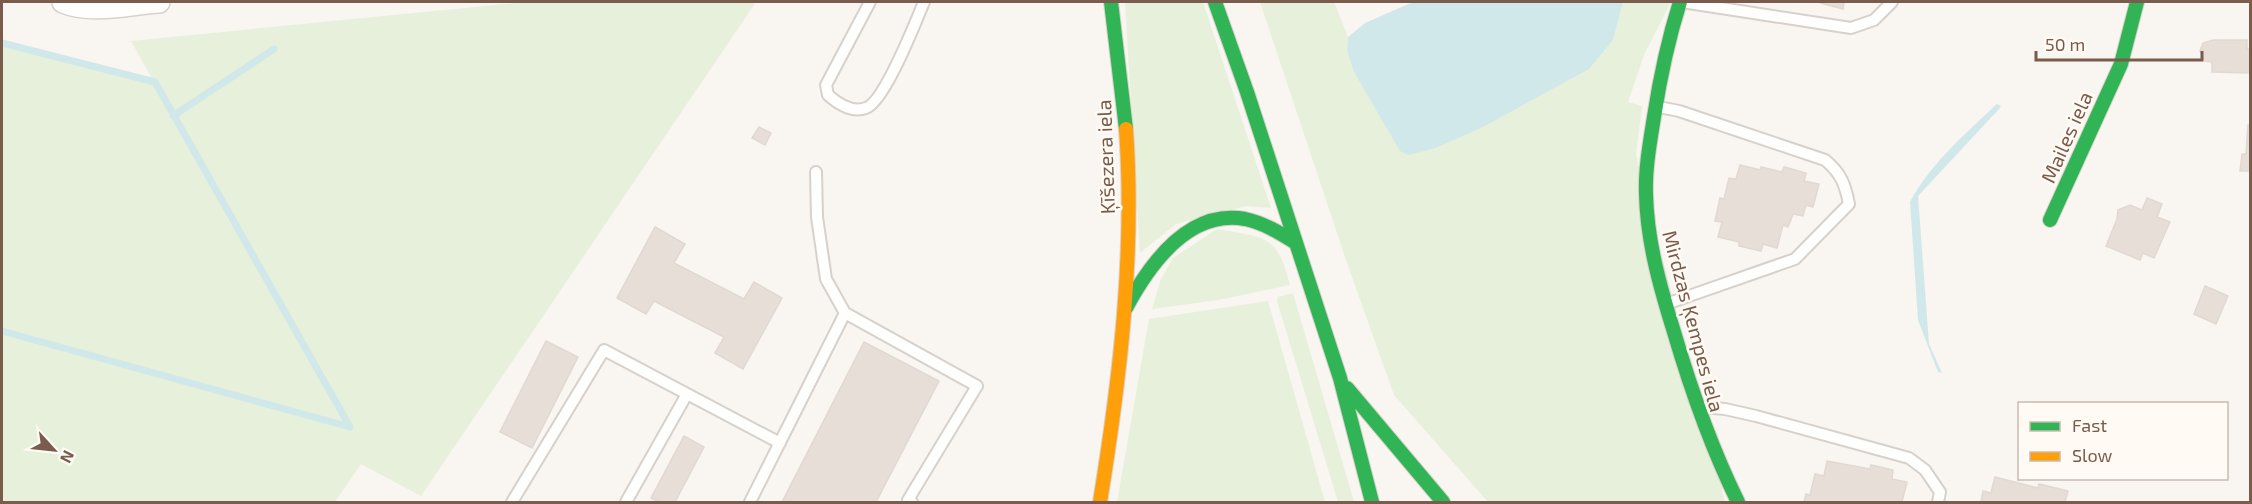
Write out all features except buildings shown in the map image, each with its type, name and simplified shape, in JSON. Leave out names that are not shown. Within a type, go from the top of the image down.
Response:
[{"type":"street","points":[[63,2],[77,7],[159,2]]},
{"type":"street","name":"Ķīšezera iela","points":[[1100,502],[1108,456],[1124,312],[1127,152],[1121,75],[1111,2]]},
{"type":"street","points":[[1215,2],[1340,378],[1372,502]]},
{"type":"street","name":"Mirdzas Ķempes iela","points":[[1680,2],[1665,52],[1648,158],[1648,224],[1665,303],[1696,407],[1722,472],[1737,502]]},
{"type":"street","name":"Mailes iela","points":[[2050,220],[2121,64],[2136,2]]},
{"type":"street","name":"Ķīšezera iela","points":[[1124,312],[1139,281],[1162,252],[1190,231],[1214,220],[1238,218],[1274,229],[1296,243]]},
{"type":"street","points":[[1340,378],[1443,502]]},
{"type":"lane","points":[[870,2],[826,85],[828,95],[838,103],[854,109],[867,108],[882,94],[924,2]]},
{"type":"lane","points":[[1680,2],[1851,28],[1874,21],[1893,2]]},
{"type":"lane","points":[[1656,107],[1679,111],[1825,160],[1837,169],[1846,187],[1849,204],[1795,259],[1665,303]]},
{"type":"lane","points":[[816,172],[817,217],[826,279],[845,314],[977,386],[909,502]]},
{"type":"lane","points":[[750,502],[845,314]]},
{"type":"lane","points":[[512,502],[604,350],[780,443]]},
{"type":"lane","points":[[626,502],[687,394]]},
{"type":"lane","points":[[1696,407],[1725,409],[1756,416],[1910,458],[1925,470],[1940,492],[1938,502]]},
{"type":"green space","points":[[526,2],[756,2],[421,496],[361,464],[335,502],[2,502],[2,43],[154,82],[131,41]]},
{"type":"green space","points":[[1125,2],[1203,2],[1271,208],[1246,206],[1176,224],[1140,253]]},
{"type":"green space","points":[[1260,2],[1334,2],[1348,37],[1347,50],[1613,40],[1623,2],[1671,2],[1644,55],[1628,102],[1642,106],[1636,155],[1725,502],[1488,502],[1394,395],[1347,263]]},
{"type":"green space","points":[[1217,229],[1247,234],[1267,241],[1280,256],[1290,285],[1218,300],[1152,309],[1161,279],[1173,258]]},
{"type":"green space","points":[[1293,293],[1354,502],[1338,502],[1277,301],[1278,297]]},
{"type":"green space","points":[[1268,301],[1325,502],[1117,502],[1149,319]]},
{"type":"water","points":[[1413,2],[1623,2],[1613,40],[1589,69],[1481,128],[1433,149],[1408,155],[1400,151],[1354,72],[1347,50],[1348,37],[1365,23]]},
{"type":"water","points":[[1997,104],[2001,106],[1999,109],[1918,196],[1929,344],[1942,373],[1938,372],[1918,320],[1910,202],[1938,162]]},
{"type":"waterway","points":[[2,43],[155,82],[350,427]]},
{"type":"waterway","points":[[173,116],[274,49]]},
{"type":"waterway","points":[[2,331],[350,427]]},
{"type":"traffic: fast","points":[[1111,2],[1126,129]]},
{"type":"traffic: fast","points":[[1215,2],[1247,92],[1340,378],[1372,502]]},
{"type":"traffic: fast","points":[[1680,2],[1665,59],[1649,146],[1646,185],[1647,212],[1659,281],[1687,375],[1710,439],[1738,502]]},
{"type":"traffic: fast","points":[[2050,220],[2121,64],[2137,2]]},
{"type":"traffic: fast","points":[[1126,308],[1135,291],[1159,258],[1188,231],[1206,223],[1224,218],[1245,219],[1278,232],[1296,243]]},
{"type":"traffic: fast","points":[[1347,388],[1443,502]]},
{"type":"traffic: slow","points":[[1100,502],[1114,409],[1124,316],[1129,222],[1126,129]]}]
